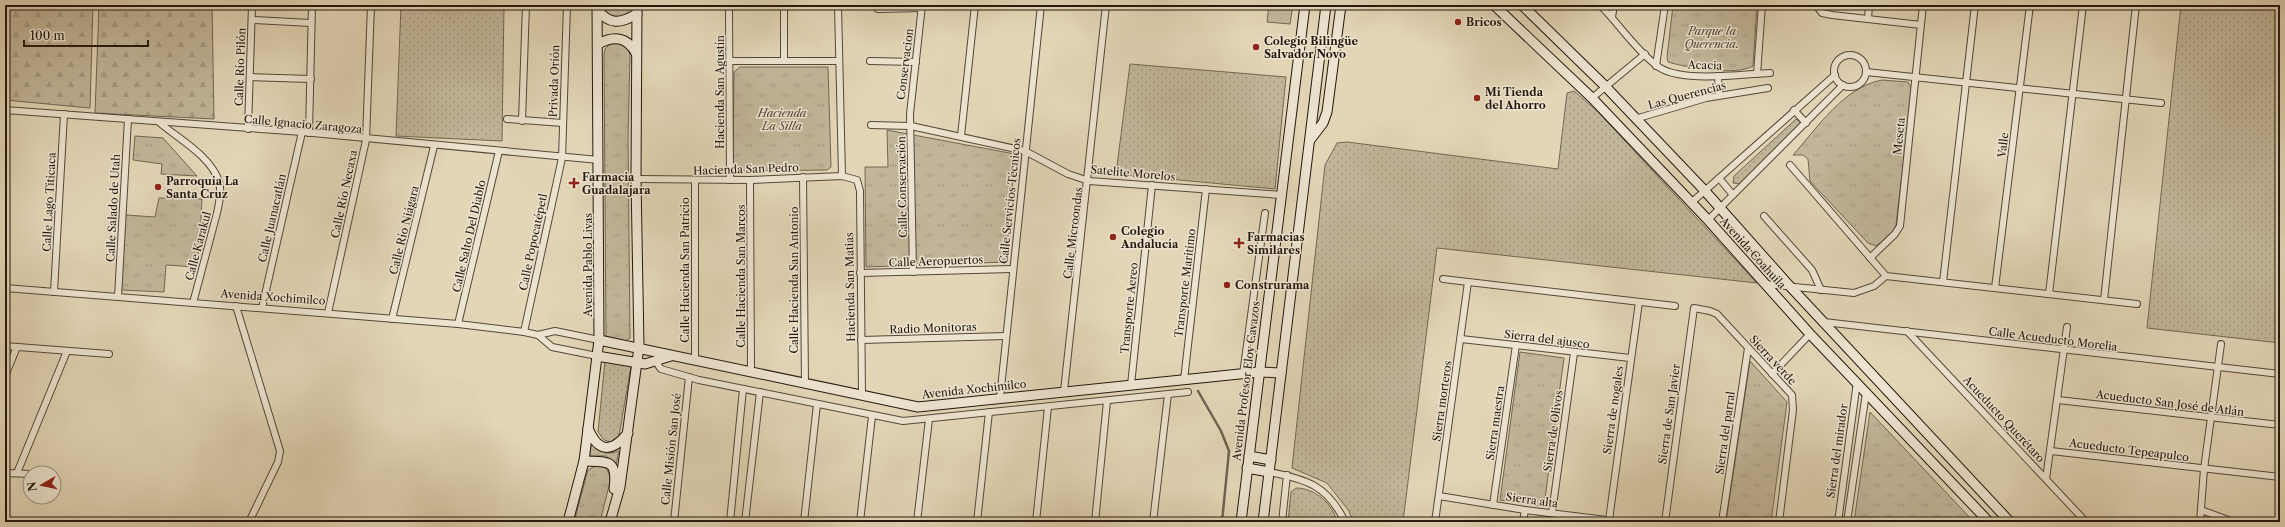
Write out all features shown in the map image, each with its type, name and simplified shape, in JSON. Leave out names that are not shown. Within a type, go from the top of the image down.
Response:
[{"type":"main road","name":"Avenida Profesor Eloy Cavazos","points":[[1241,522],[1305,5]]},
{"type":"main road","points":[[1263,522],[1326,5]]},
{"type":"main road","points":[[1310,140],[1324,124],[1327,112],[1341,5]]},
{"type":"main road","name":"Avenida Coahuila","points":[[1494,5],[1592,98],[1708,220],[1810,334],[1857,382],[1866,394],[1989,522]]},
{"type":"main road","name":"Avenida Coahuila","points":[[1522,5],[1605,86],[1705,191],[1792,288],[2010,522]]},
{"type":"main road","points":[[597,7],[606,19],[613,22],[623,21],[637,10]]},
{"type":"main road","name":"Avenida Pablo Livas","points":[[568,522],[584,461],[599,340],[597,7]]},
{"type":"main road","points":[[610,522],[620,487],[629,433],[639,347],[636,179],[637,10]]},
{"type":"main road","points":[[598,44],[611,38],[621,38],[630,43],[636,53]]},
{"type":"main road","name":"Avenida Xochimilco","points":[[599,340],[639,347],[671,356],[918,406],[1259,372],[1281,374]]},
{"type":"main road","name":"Avenida Xochimilco","points":[[597,356],[638,364],[657,361],[671,356]]},
{"type":"main road","points":[[588,428],[595,442],[604,448],[611,448],[619,444],[629,433]]},
{"type":"main road","points":[[1249,456],[1271,460]]},
{"type":"main road","points":[[584,461],[603,460],[613,468],[616,479],[610,522]]},
{"type":"main road","points":[[1248,468],[1269,472]]},
{"type":"street","name":"Calle Río Pilón","points":[[248,129],[252,5]]},
{"type":"street","points":[[309,133],[312,5]]},
{"type":"street","name":"Calle Río Necaxa","points":[[328,314],[366,140],[371,5]]},
{"type":"street","points":[[522,120],[526,5]]},
{"type":"street","name":"Privada Orión","points":[[562,158],[567,5]]},
{"type":"street","name":"Hacienda San Agustín","points":[[729,5],[730,180]]},
{"type":"street","points":[[784,5],[784,60]]},
{"type":"street","points":[[838,5],[842,176]]},
{"type":"street","points":[[961,136],[975,5]]},
{"type":"street","name":"Calle Servicios Técnicos","points":[[1000,398],[1012,269],[1041,5]]},
{"type":"street","name":"Calle Microondas","points":[[1064,391],[1089,180],[1106,5]]},
{"type":"street","name":"Acacia","points":[[1600,5],[1656,66],[1671,72],[1687,75],[1718,76],[1770,73]]},
{"type":"street","points":[[1612,18],[1614,5]]},
{"type":"street","points":[[1656,66],[1665,5]]},
{"type":"street","points":[[1757,74],[1762,5]]},
{"type":"street","points":[[1868,19],[1869,5]]},
{"type":"street","name":"Meseta","points":[[1870,258],[1895,234],[1900,226],[1923,5]]},
{"type":"street","points":[[1943,282],[1975,5]]},
{"type":"street","name":"Valle","points":[[1996,288],[2030,5]]},
{"type":"street","points":[[2049,294],[2074,94],[2083,5]]},
{"type":"street","points":[[2104,300],[2136,5]]},
{"type":"street","points":[[1816,6],[1822,13],[1921,25]]},
{"type":"street","points":[[878,9],[922,7]]},
{"type":"street","name":"Conservacion","points":[[911,126],[910,114],[922,7]]},
{"type":"street","points":[[252,20],[311,23]]},
{"type":"street","points":[[1592,98],[1645,54]]},
{"type":"street","points":[[1691,203],[1835,75],[1838,61],[1850,55],[1857,56],[1863,61],[1866,72],[1863,81],[1857,85],[1843,85],[1838,81],[1835,75]]},
{"type":"street","points":[[729,61],[839,61]]},
{"type":"street","points":[[870,61],[916,62]]},
{"type":"street","points":[[1866,72],[2161,103]]},
{"type":"street","points":[[1718,76],[1719,95]]},
{"type":"street","points":[[250,77],[310,80]]},
{"type":"street","points":[[1708,220],[1843,85]]},
{"type":"street","name":"Las Querencias","points":[[1635,119],[1719,95],[1768,88]]},
{"type":"street","name":"Calle Ignacio Zaragoza","points":[[5,110],[128,119],[160,123],[302,132],[366,140],[599,160]]},
{"type":"street","points":[[1794,110],[1806,123]]},
{"type":"street","name":"Calle Lago Titicaca","points":[[54,292],[64,114]]},
{"type":"street","name":"Calle Salado de Utah","points":[[118,297],[128,119]]},
{"type":"street","points":[[507,119],[563,123]]},
{"type":"street","name":"Calle Karakul","points":[[160,123],[203,158],[214,170],[219,182],[220,197],[217,213],[193,303]]},
{"type":"street","name":"Satelite Morelos","points":[[871,125],[911,126],[961,136],[1025,152],[1068,174],[1089,180],[1282,195]]},
{"type":"street","name":"Calle Conservación","points":[[911,126],[913,272]]},
{"type":"street","name":"Calle Juanacatlán","points":[[262,308],[302,132]]},
{"type":"street","name":"Calle Río Niágara","points":[[392,319],[434,146]]},
{"type":"street","name":"Calle Salto Del Diablo","points":[[458,324],[499,151]]},
{"type":"street","name":"Calle Popocatépetl","points":[[524,332],[562,158]]},
{"type":"street","points":[[1790,165],[1886,276],[2137,304]]},
{"type":"street","name":"Hacienda San Pedro","points":[[636,179],[695,181],[842,176],[857,180]]},
{"type":"street","name":"Calle Hacienda San Antonio","points":[[803,177],[805,383]]},
{"type":"street","points":[[1719,178],[1733,195]]},
{"type":"street","name":"Calle Hacienda San Marcos","points":[[750,180],[751,371]]},
{"type":"street","name":"Hacienda San Matias","points":[[857,180],[860,191],[862,394]]},
{"type":"street","name":"Calle Hacienda San Patricio","points":[[695,181],[695,360]]},
{"type":"street","name":"Transporte Aereo","points":[[1131,385],[1152,185]]},
{"type":"street","name":"Transporte Maritimo","points":[[1184,380],[1206,189]]},
{"type":"street","points":[[1243,374],[1265,213]]},
{"type":"street","points":[[1764,216],[1812,270],[1821,290]]},
{"type":"street","name":"Calle Aeropuertos","points":[[860,274],[1012,269]]},
{"type":"street","points":[[1766,284],[1792,288],[1854,293],[1874,286],[1886,276]]},
{"type":"street","points":[[1443,280],[1675,306]]},
{"type":"street","name":"Sierra morteros","points":[[1436,522],[1468,282]]},
{"type":"street","name":"Avenida Xochimilco","points":[[5,288],[458,324],[538,335],[555,331],[599,340]]},
{"type":"street","name":"Sierra de nogales","points":[[1609,520],[1630,358],[1639,302]]},
{"type":"street","points":[[236,306],[278,444],[280,457],[249,522]]},
{"type":"street","name":"Sierra verde","points":[[1694,308],[1710,310],[1717,314],[1789,391],[1794,404],[1779,522]]},
{"type":"street","name":"Sierra de San Javier","points":[[1665,522],[1694,308]]},
{"type":"street","name":"Calle Acueducto Morelia","points":[[1824,322],[2064,351],[2217,366],[2280,374]]},
{"type":"street","points":[[2046,478],[2058,400],[2066,327]]},
{"type":"street","name":"Acueducto Querétaro","points":[[1907,331],[2086,522]]},
{"type":"street","points":[[1772,374],[1810,334]]},
{"type":"street","name":"Avenida Xochimilco","points":[[538,335],[552,347],[597,356]]},
{"type":"street","name":"Radio Monitoras","points":[[861,340],[1006,336]]},
{"type":"street","name":"Sierra del ajusco","points":[[1461,339],[1574,353],[1630,358]]},
{"type":"street","points":[[2200,522],[2204,469],[2221,344]]},
{"type":"street","name":"Sierra maestra","points":[[1493,505],[1516,345]]},
{"type":"street","points":[[5,346],[67,352],[109,354]]},
{"type":"street","points":[[5,376],[17,347]]},
{"type":"street","name":"Sierra del parral","points":[[1722,522],[1748,348]]},
{"type":"street","points":[[17,473],[67,352]]},
{"type":"street","points":[[658,352],[658,366],[663,370],[689,377],[872,416],[903,421],[1188,392]]},
{"type":"street","name":"Sierra de Olivos","points":[[1552,513],[1574,353]]},
{"type":"street","name":"Calle Misión San José","points":[[674,522],[689,377]]},
{"type":"street","name":"Sierra del mirador","points":[[1838,522],[1857,382]]},
{"type":"street","points":[[730,522],[743,388]]},
{"type":"street","points":[[745,522],[760,392]]},
{"type":"street","points":[[1153,522],[1168,394]]},
{"type":"street","name":"Sierra del mirador","points":[[1847,522],[1866,394]]},
{"type":"street","name":"Acueducto San José de Atlán","points":[[2058,400],[2280,425]]},
{"type":"street","points":[[1095,522],[1107,401]]},
{"type":"street","points":[[804,522],[817,404]]},
{"type":"street","points":[[1036,522],[1048,407]]},
{"type":"street","points":[[977,522],[989,412]]},
{"type":"street","points":[[860,522],[872,416]]},
{"type":"street","points":[[917,522],[929,419]]},
{"type":"street","name":"Acueducto Tepeapulco","points":[[2051,451],[2280,477]]},
{"type":"street","points":[[1269,472],[1287,475],[1306,481],[1326,492],[1345,522]]},
{"type":"street","points":[[5,473],[22,473]]},
{"type":"street","points":[[1282,522],[1287,475]]},
{"type":"street","name":"Sierra alta","points":[[1439,496],[1525,510],[1623,522]]},
{"type":"street","points":[[1523,522],[1525,510]]},
{"type":"street","points":[[2201,510],[2231,521],[2243,522]]},
{"type":"green space","points":[[5,5],[93,5],[90,108],[5,100]]},
{"type":"green space","points":[[99,5],[212,5],[214,119],[95,113]]},
{"type":"green space","points":[[401,5],[504,5],[502,141],[396,136]]},
{"type":"green space","points":[[603,5],[631,5],[629,11],[622,17],[612,17],[605,10]]},
{"type":"green space","points":[[1269,5],[1293,5],[1290,24],[1267,22]]},
{"type":"green space","name":"Parque la Querencia.","points":[[1673,5],[1757,5],[1753,66],[1745,69],[1724,71],[1699,69],[1668,62],[1667,57]]},
{"type":"green space","points":[[2181,5],[2280,5],[2280,343],[2147,328]]},
{"type":"green space","points":[[611,43],[624,45],[628,49],[630,56],[628,137],[630,338],[626,341],[606,336],[604,55],[605,49]]},
{"type":"green space","points":[[1130,64],[1286,77],[1275,189],[1116,174]]},
{"type":"green space","name":"Hacienda La Silla","points":[[740,67],[828,67],[831,167],[827,170],[736,171],[733,166],[734,72]]},
{"type":"green space","points":[[1882,80],[1908,82],[1912,90],[1896,225],[1892,233],[1876,246],[1868,243],[1810,181],[1808,159],[1803,155],[1793,155],[1822,121],[1844,99],[1868,84]]},
{"type":"green space","points":[[1574,91],[1598,112],[1757,283],[1437,248],[1403,522],[1353,522],[1349,511],[1327,483],[1292,468],[1325,165],[1337,143],[1347,142],[1558,169],[1567,93]]},
{"type":"green space","points":[[1796,119],[1800,122],[1800,125],[1740,184],[1733,183],[1734,176]]},
{"type":"green space","points":[[887,130],[1015,154],[1006,262],[866,267],[865,167],[888,167]]},
{"type":"green space","points":[[135,136],[163,138],[197,176],[161,174],[162,164],[133,160]]},
{"type":"green space","points":[[159,198],[202,199],[200,241],[196,267],[166,265],[164,292],[121,290],[126,215],[155,217]]},
{"type":"green space","points":[[1520,352],[1564,358],[1544,506],[1500,500]]},
{"type":"green space","points":[[605,361],[631,366],[619,436],[611,442],[604,440],[598,432]]},
{"type":"green space","points":[[1750,361],[1787,402],[1771,522],[1726,522]]},
{"type":"green space","points":[[1870,412],[1974,522],[1854,522]]},
{"type":"green space","points":[[592,442],[597,448],[607,453],[619,451],[616,464],[606,456],[589,456]]},
{"type":"green space","points":[[597,465],[606,468],[611,478],[600,522],[574,522],[588,470]]},
{"type":"green space","points":[[1296,488],[1310,491],[1322,498],[1332,509],[1337,522],[1288,522],[1291,492]]},
{"type":"waterway","points":[[1198,391],[1221,431],[1229,451],[1222,522]]},
{"type":"place","name":"Bricos","points":[[1458,22]]},
{"type":"place","name":"Colegio Bilingüe Salvador Novo","points":[[1256,47]]},
{"type":"place","name":"Mi Tienda del Ahorro","points":[[1477,98]]},
{"type":"place","name":"Farmacia Guadalajara","points":[[574,183]]},
{"type":"place","name":"Parroquia La Santa Cruz","points":[[158,187]]},
{"type":"place","name":"Colegio Andalucía","points":[[1113,237]]},
{"type":"place","name":"Farmacias Similares","points":[[1239,243]]},
{"type":"place","name":"Construrama","points":[[1227,285]]}]
